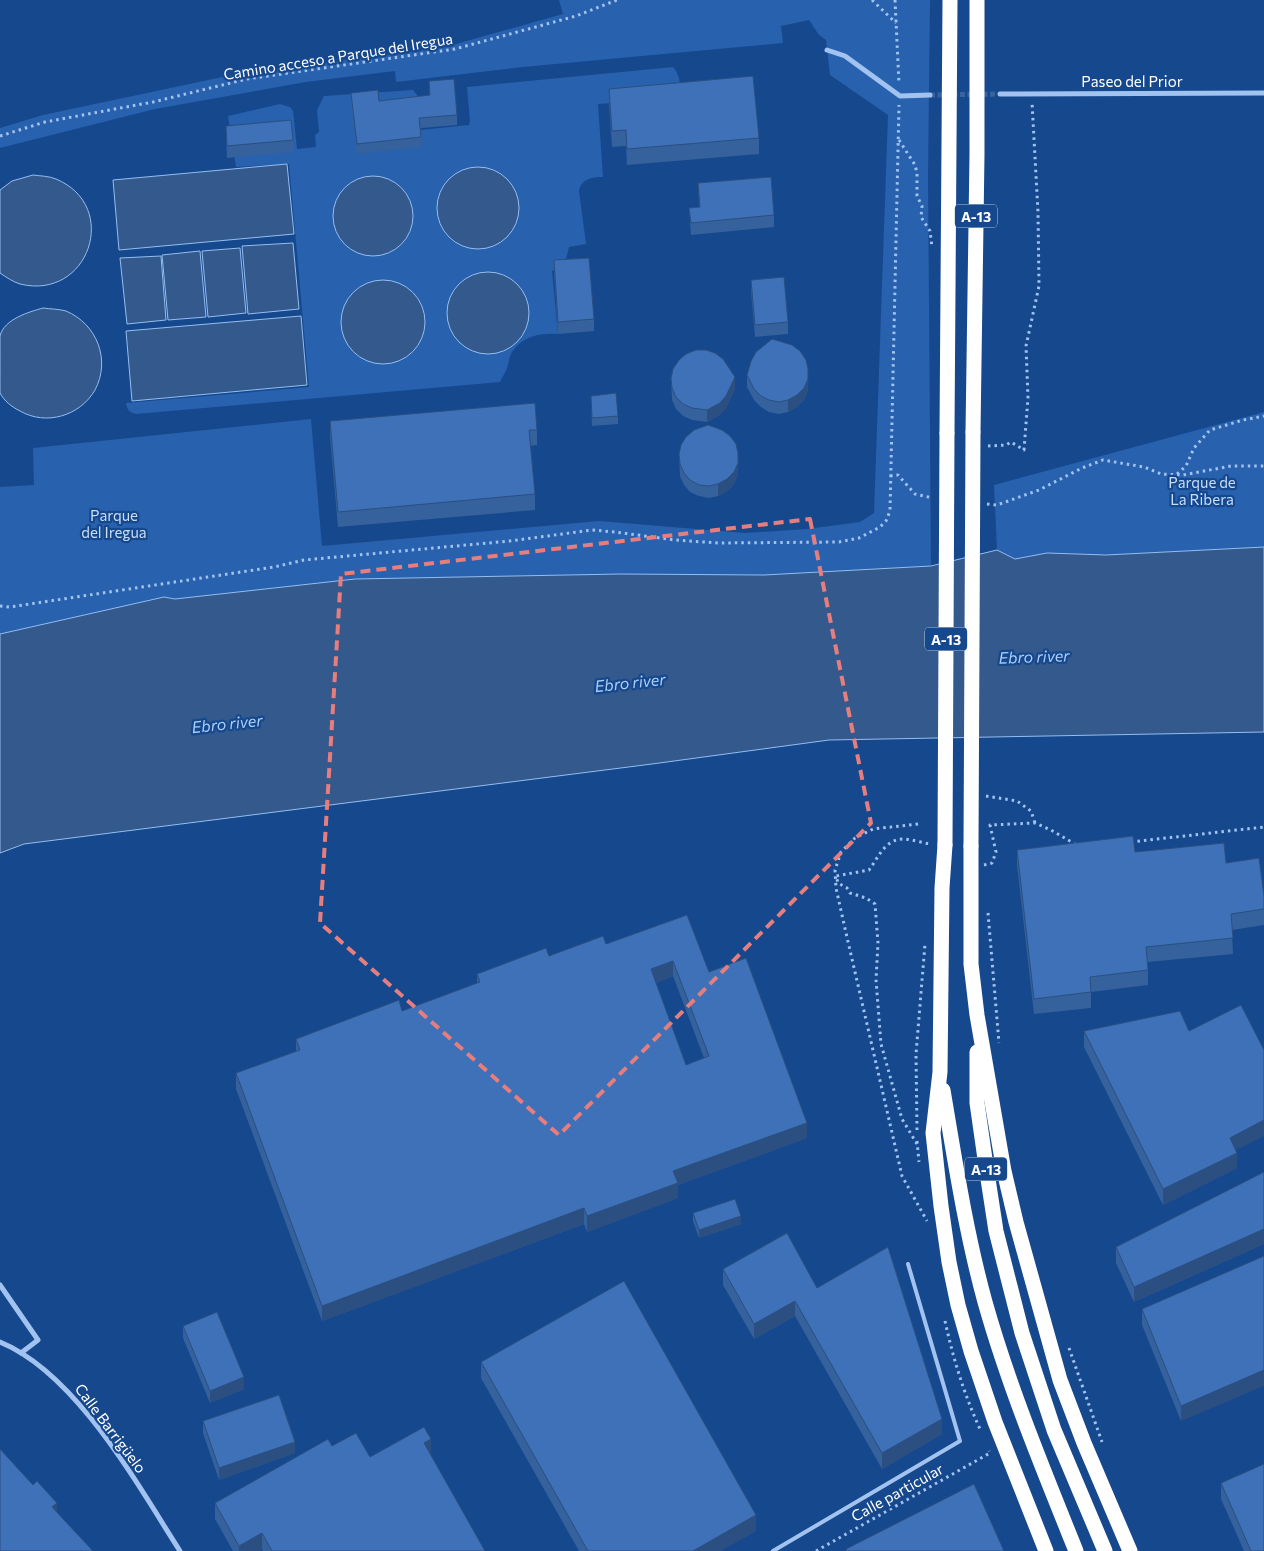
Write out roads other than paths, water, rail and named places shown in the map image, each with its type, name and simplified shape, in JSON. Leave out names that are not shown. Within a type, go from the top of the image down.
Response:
[{"type":"highway","name":"A-13","points":[[950,0],[947,433],[936,847],[942,888],[940,1072],[969,1233],[985,1302],[1022,1417],[1076,1551]]},
{"type":"highway","name":"A-13","points":[[977,0],[970,793],[971,964],[977,1015],[977,1103],[996,1231],[1018,1320],[1037,1384],[1054,1430],[1104,1551]]},
{"type":"highway","points":[[977,1015],[1004,1171],[1016,1222],[1060,1380],[1084,1443],[1130,1546]]},
{"type":"highway","points":[[940,1072],[933,1133],[940,1206],[958,1305],[995,1422],[1046,1551]]},
{"type":"street","points":[[827,50],[845,56],[900,96],[930,95]]},
{"type":"street","name":"Paseo del Prior","points":[[1000,94],[1264,93]]},
{"type":"street","points":[[0,1284],[38,1340],[21,1353]]},
{"type":"street","name":"Calle Barrigüelo","points":[[0,1342],[31,1360],[64,1387],[87,1414],[129,1472],[180,1551]]},
{"type":"lane","points":[[773,1551],[960,1441],[908,1264]]},
{"type":"water","points":[[287,164],[294,234],[119,250],[113,180]]},
{"type":"water","points":[[478,167],[494,170],[507,179],[516,192],[519,208],[516,224],[507,237],[494,246],[478,249],[462,246],[449,237],[440,224],[437,208],[440,192],[449,179],[462,170]]},
{"type":"water","points":[[33,175],[56,179],[76,192],[88,209],[91,229],[88,248],[79,265],[64,279],[44,285],[20,284],[0,273],[0,190],[12,181]]},
{"type":"water","points":[[373,176],[388,179],[401,188],[410,201],[413,216],[410,231],[401,244],[388,253],[373,256],[358,253],[345,244],[336,231],[333,216],[336,201],[345,188],[358,179]]},
{"type":"water","points":[[293,243],[299,309],[248,314],[242,246]]},
{"type":"water","points":[[240,248],[246,313],[208,317],[202,251]]},
{"type":"water","points":[[200,251],[206,317],[168,320],[162,255]]},
{"type":"water","points":[[161,256],[166,320],[127,324],[120,258]]},
{"type":"water","points":[[488,272],[504,275],[517,284],[526,297],[529,313],[526,329],[517,342],[504,351],[488,354],[472,351],[459,342],[450,329],[447,313],[450,297],[459,284],[472,275]]},
{"type":"water","points":[[383,280],[399,283],[413,292],[422,306],[425,322],[422,338],[413,352],[399,361],[383,364],[367,361],[353,352],[344,338],[341,322],[344,306],[353,292],[367,283]]},
{"type":"water","points":[[43,308],[66,311],[86,325],[98,344],[102,367],[100,379],[89,399],[72,412],[51,418],[41,418],[20,411],[8,404],[0,393],[0,336],[2,330],[18,317]]},
{"type":"water","points":[[301,316],[307,385],[132,401],[126,331]]},
{"type":"water","name":"Ebro river","points":[[1264,547],[1264,732],[829,740],[24,844],[0,853],[0,634],[164,597],[175,599],[355,579],[620,574],[764,575],[931,566],[997,550],[1015,559],[1047,553],[1106,555]]},
{"type":"tunnel","points":[[930,95],[1000,94]]},
{"type":"park label","name":"Parque de La Ribera","points":[[1202,490]]},
{"type":"park label","name":"Parque del Iregua","points":[[114,524]]}]
